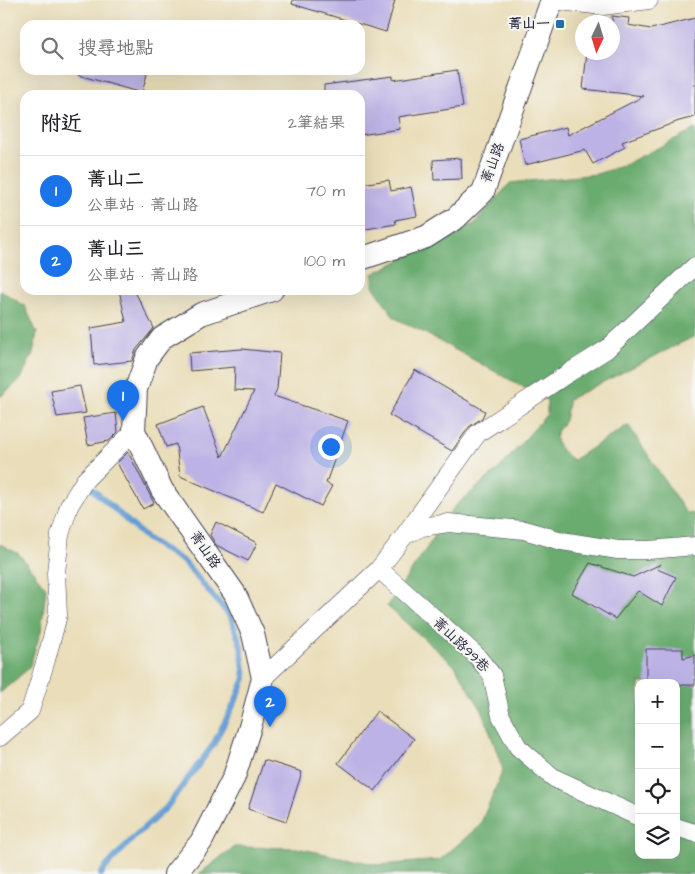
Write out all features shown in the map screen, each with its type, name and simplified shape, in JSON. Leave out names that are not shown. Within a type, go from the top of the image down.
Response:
[{"type":"street","points":[[552,0],[603,6],[649,0]]},
{"type":"street","name":"菁山路","points":[[365,257],[426,237],[456,218],[483,192],[552,0]]},
{"type":"street","points":[[263,678],[379,569],[478,433],[608,349],[695,266]]},
{"type":"street","name":"菁山路","points":[[175,874],[201,842],[234,777],[263,678],[252,634],[235,594],[162,490],[134,431],[136,389],[147,358],[162,338],[201,314],[257,295]]},
{"type":"street","points":[[0,737],[30,711],[46,660],[58,615],[56,573],[60,535],[69,506],[85,480],[134,431]]},
{"type":"street","points":[[404,535],[422,527],[449,523],[524,530],[562,541],[618,550],[649,550],[695,546]]},
{"type":"street","name":"菁山路99巷","points":[[379,569],[476,655],[492,675],[501,716],[518,747],[554,778],[635,815]]},
{"type":"street","points":[[680,828],[695,833]]},
{"type":"green space","points":[[695,129],[695,336],[569,399],[565,420],[556,434],[556,441],[567,456],[573,460],[629,426],[686,513],[695,513],[695,874],[199,874],[234,847],[297,848],[378,865],[440,860],[480,825],[503,770],[483,712],[455,666],[387,606],[454,507],[498,470],[547,414],[547,400],[395,318],[373,286],[373,274],[474,224],[510,183],[597,174],[624,165]]},
{"type":"green space","points":[[0,290],[25,306],[37,333],[33,353],[21,379],[0,397]]},
{"type":"green space","points":[[0,544],[19,554],[46,588],[41,631],[29,668],[0,693]]},
{"type":"building","points":[[293,0],[395,0],[386,32],[365,26],[365,20],[346,20],[292,4]]},
{"type":"building","points":[[620,17],[629,18],[628,25],[651,29],[695,18],[695,117],[622,142],[625,147],[593,164],[585,150],[525,165],[519,139],[566,127],[568,135],[644,96],[583,89],[586,60],[620,60]]},
{"type":"building","points":[[457,70],[463,107],[398,117],[400,129],[365,134],[365,90],[324,90],[324,85],[393,76],[393,80]]},
{"type":"building","points":[[78,75],[147,75],[143,90],[131,90]]},
{"type":"building","points":[[461,158],[462,179],[434,180],[433,160]]},
{"type":"building","points":[[389,180],[391,191],[411,187],[417,216],[395,220],[396,224],[365,229],[365,183]]},
{"type":"building","points":[[120,295],[137,295],[154,328],[136,350],[132,361],[94,365],[91,328],[126,322]]},
{"type":"building","points":[[242,349],[280,353],[277,389],[274,396],[348,421],[326,483],[332,486],[321,506],[276,483],[263,512],[180,476],[176,444],[166,447],[158,424],[203,407],[222,457],[254,391],[234,390],[235,367],[190,371],[189,353]]},
{"type":"building","points":[[415,370],[485,411],[482,418],[469,427],[452,451],[389,415]]},
{"type":"building","points":[[80,386],[86,413],[57,417],[51,391]]},
{"type":"building","points":[[116,413],[118,432],[109,441],[88,445],[83,418]]},
{"type":"building","points":[[128,452],[154,503],[143,509],[117,463]]},
{"type":"building","points":[[216,522],[257,543],[248,561],[216,545],[210,535]]},
{"type":"building","points":[[590,563],[633,577],[661,564],[657,569],[676,577],[662,606],[638,591],[615,619],[572,593]]},
{"type":"building","points":[[646,649],[683,649],[683,658],[695,655],[695,685],[680,685],[680,679],[646,679]]},
{"type":"building","points":[[377,711],[414,739],[375,791],[338,763]]},
{"type":"building","points":[[264,760],[302,772],[286,822],[248,809]]},
{"type":"waterway","points":[[89,486],[146,538],[184,562],[231,617],[241,646],[245,678],[213,745],[166,808],[135,836],[101,874]]},
{"type":"place","name":"菁山一","points":[[560,24]]},
{"type":"place","name":"菁山二","points":[[123,421]]},
{"type":"place","name":"菁山三","points":[[270,727]]}]
